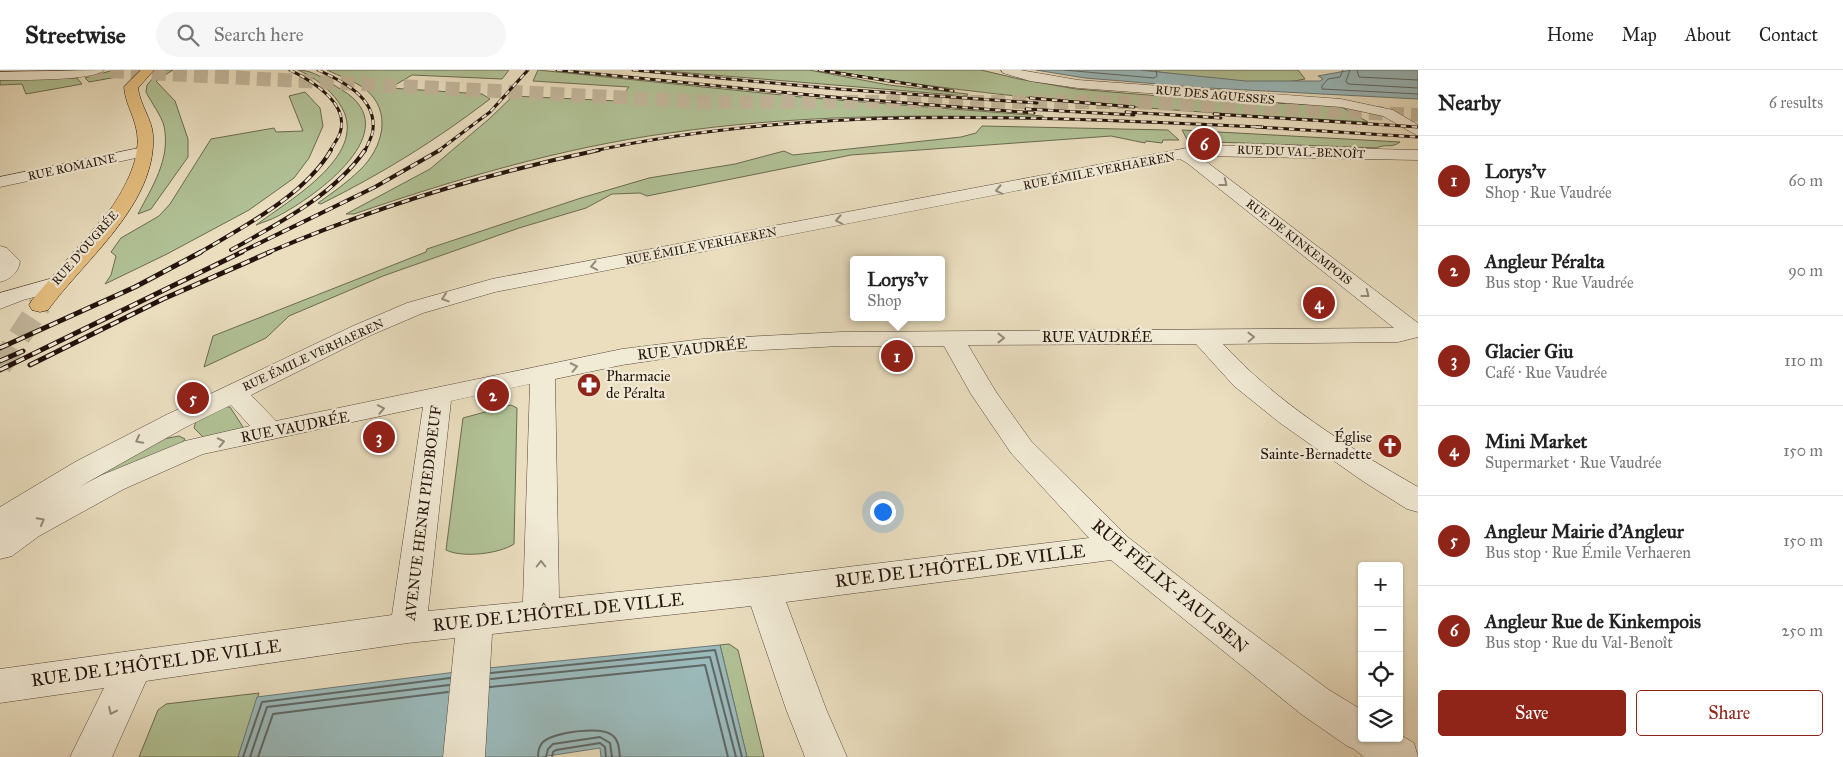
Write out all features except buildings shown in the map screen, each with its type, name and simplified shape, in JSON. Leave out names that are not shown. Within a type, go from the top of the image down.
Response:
[{"type":"main road","name":"RUE D'OUGRÉE","points":[[40,305],[53,285],[110,223],[142,171],[145,133],[131,92],[131,87],[141,73]]},
{"type":"street","points":[[0,76],[64,75],[98,70]]},
{"type":"street","name":"RUE DES AGUESSES","points":[[1007,70],[1030,77],[1078,84],[1341,103],[1388,113],[1418,131]]},
{"type":"street","name":"RUE DU VAL-BENOÎT","points":[[1184,155],[1213,149],[1418,155]]},
{"type":"street","name":"RUE ROMAINE","points":[[0,182],[144,152]]},
{"type":"street","name":"RUE DE KINKEMPOIS","points":[[1184,155],[1193,159],[1415,330]]},
{"type":"street","name":"RUE ÉMILE VERHAEREN","points":[[0,522],[86,469],[176,421],[361,331],[415,308],[492,286],[1184,155]]},
{"type":"street","points":[[0,252],[10,261],[9,267],[0,276]]},
{"type":"street","points":[[0,302],[15,295],[53,285]]},
{"type":"street","name":"RUE VAUDRÉE","points":[[0,547],[28,528],[113,482],[196,447],[438,398],[622,357],[703,346],[841,339],[1398,335],[1415,330]]},
{"type":"street","points":[[1202,336],[1256,391],[1342,454],[1418,501]]},
{"type":"street","name":"RUE FÉLIX-PAULSEN","points":[[952,339],[984,394],[1021,447],[1117,547],[1292,684],[1358,730]]},
{"type":"street","points":[[540,375],[543,383],[541,613]]},
{"type":"street","name":"RUE ÉMILE VERHAEREN","points":[[234,392],[270,431]]},
{"type":"street","name":"AVENUE HENRI PIEDBOEUF","points":[[408,628],[438,398]]},
{"type":"street","points":[[176,421],[190,432],[196,447]]},
{"type":"street","name":"RUE ÉMILE VERHAEREN","points":[[0,512],[41,496]]},
{"type":"street","name":"RUE DE L'HÔTEL DE VILLE","points":[[0,686],[408,628],[764,591],[1117,547]]},
{"type":"street","points":[[764,591],[806,709],[826,757]]},
{"type":"street","points":[[464,757],[475,620]]},
{"type":"street","points":[[91,757],[132,667]]},
{"type":"street","points":[[1376,742],[1399,757]]},
{"type":"green space","points":[[114,70],[121,70],[123,73],[117,77],[89,82],[85,78]]},
{"type":"green space","points":[[160,70],[173,70],[156,81],[175,101],[188,139],[188,157],[151,209],[138,214],[159,172],[165,150],[163,122],[146,92],[147,85]]},
{"type":"green space","points":[[298,70],[310,72],[321,77],[342,90],[360,106],[365,124],[361,142],[349,161],[313,194],[278,216],[256,225],[306,189],[323,173],[337,157],[345,140],[347,122],[339,103],[321,83]]},
{"type":"green space","points":[[327,70],[509,70],[502,79],[412,75],[390,88],[482,94],[490,99],[408,156],[321,204],[318,203],[350,179],[368,161],[379,141],[382,129],[382,118],[374,98],[361,86]]},
{"type":"green space","points":[[538,70],[811,98],[1043,116],[1043,118],[855,117],[762,122],[669,133],[589,147],[509,166],[354,214],[346,214],[430,169],[513,96],[618,101],[629,87],[533,81]]},
{"type":"green space","points":[[653,70],[809,70],[889,85],[968,94],[967,96]]},
{"type":"green space","points":[[827,70],[981,70],[1076,89],[1207,100],[1340,106],[1368,122],[1097,104],[962,90]]},
{"type":"green space","points":[[1142,70],[1298,70],[1305,79],[1287,82],[1246,82]]},
{"type":"green space","points":[[77,78],[82,84],[26,94],[22,84],[0,85],[0,80]]},
{"type":"green space","points":[[305,92],[320,108],[323,126],[309,158],[294,178],[249,210],[167,254],[105,284],[111,275],[116,256],[111,252],[121,238],[159,216],[170,204],[211,139],[274,128],[276,132],[303,131],[289,96]]},
{"type":"green space","points":[[982,126],[1168,130],[1179,140],[1163,140],[1162,143],[1146,141],[1145,143],[1111,136],[851,155],[647,196],[640,193],[612,194],[586,208],[519,228],[383,276],[289,316],[266,338],[204,367],[213,336],[426,252],[427,249],[581,198],[649,178],[735,164],[784,151],[793,155],[961,137],[976,133]]},
{"type":"green space","points":[[1182,130],[1400,142],[1377,148],[1188,141]]},
{"type":"green space","points":[[511,405],[517,408],[514,544],[499,550],[480,554],[461,554],[446,550],[463,418]]},
{"type":"green space","points":[[225,407],[230,407],[243,427],[242,430],[205,439],[194,428],[196,421]]},
{"type":"green space","points":[[179,436],[185,439],[181,445],[0,528],[163,439]]},
{"type":"green space","points":[[729,644],[738,650],[764,757],[747,757],[720,645]]},
{"type":"green space","points":[[259,693],[238,757],[139,757],[158,710],[166,704]]},
{"type":"water","points":[[1036,70],[1139,70],[1246,81],[1320,81],[1323,79],[1318,76],[1351,70],[1418,70],[1418,99],[1208,88],[1085,78]]},
{"type":"water","points":[[720,645],[747,757],[601,757],[600,748],[541,757],[238,757],[257,697],[488,668]]},
{"type":"tunnel","points":[[89,70],[708,102],[1131,102],[1418,115]]},
{"type":"tunnel","points":[[0,366],[40,305]]},
{"type":"railway","points":[[290,70],[327,94],[340,112],[342,122],[340,133],[330,151]]},
{"type":"railway","points":[[318,70],[347,85],[363,99],[369,108],[373,129],[365,151]]},
{"type":"railway","points":[[438,151],[490,112],[528,70]]},
{"type":"railway","points":[[557,70],[831,97],[1034,113]]},
{"type":"railway","points":[[633,70],[838,89],[1037,103]]},
{"type":"railway","points":[[819,70],[953,91]]},
{"type":"railway","points":[[1030,98],[1134,107]]},
{"type":"railway","points":[[1026,109],[1134,115]]},
{"type":"railway","points":[[1126,112],[1221,118]]},
{"type":"railway","points":[[1214,114],[1418,127]]},
{"type":"railway","points":[[593,151],[676,136],[759,126],[843,120],[1011,118],[1263,127]]},
{"type":"railway","points":[[1256,127],[1418,137]]},
{"type":"railway","points":[[199,253],[272,209],[289,196],[320,166],[331,150]]},
{"type":"railway","points":[[231,250],[286,219],[321,195],[352,166],[365,150]]},
{"type":"railway","points":[[239,253],[375,187],[440,150]]},
{"type":"railway","points":[[267,253],[307,236],[430,193],[556,159],[599,150]]},
{"type":"railway","points":[[0,348],[135,287],[201,252]]},
{"type":"railway","points":[[0,370],[242,252]]},
{"type":"railway","points":[[30,365],[163,299],[270,252]]},
{"type":"railway","points":[[0,361],[23,351]]},
{"type":"place","name":"Angleur Rue de Kinkempois","points":[[1204,144]]},
{"type":"place","name":"Mini Market","points":[[1319,303]]},
{"type":"place","name":"Lorys'v","points":[[897,356]]},
{"type":"place","name":"Pharmacie de Péralta","points":[[589,385]]},
{"type":"place","name":"Angleur Péralta","points":[[493,395]]},
{"type":"place","name":"Angleur Mairie d'Angleur","points":[[193,398]]},
{"type":"place","name":"Glacier Giu","points":[[379,437]]},
{"type":"place","name":"Église Sainte-Bernadette","points":[[1390,446]]}]
